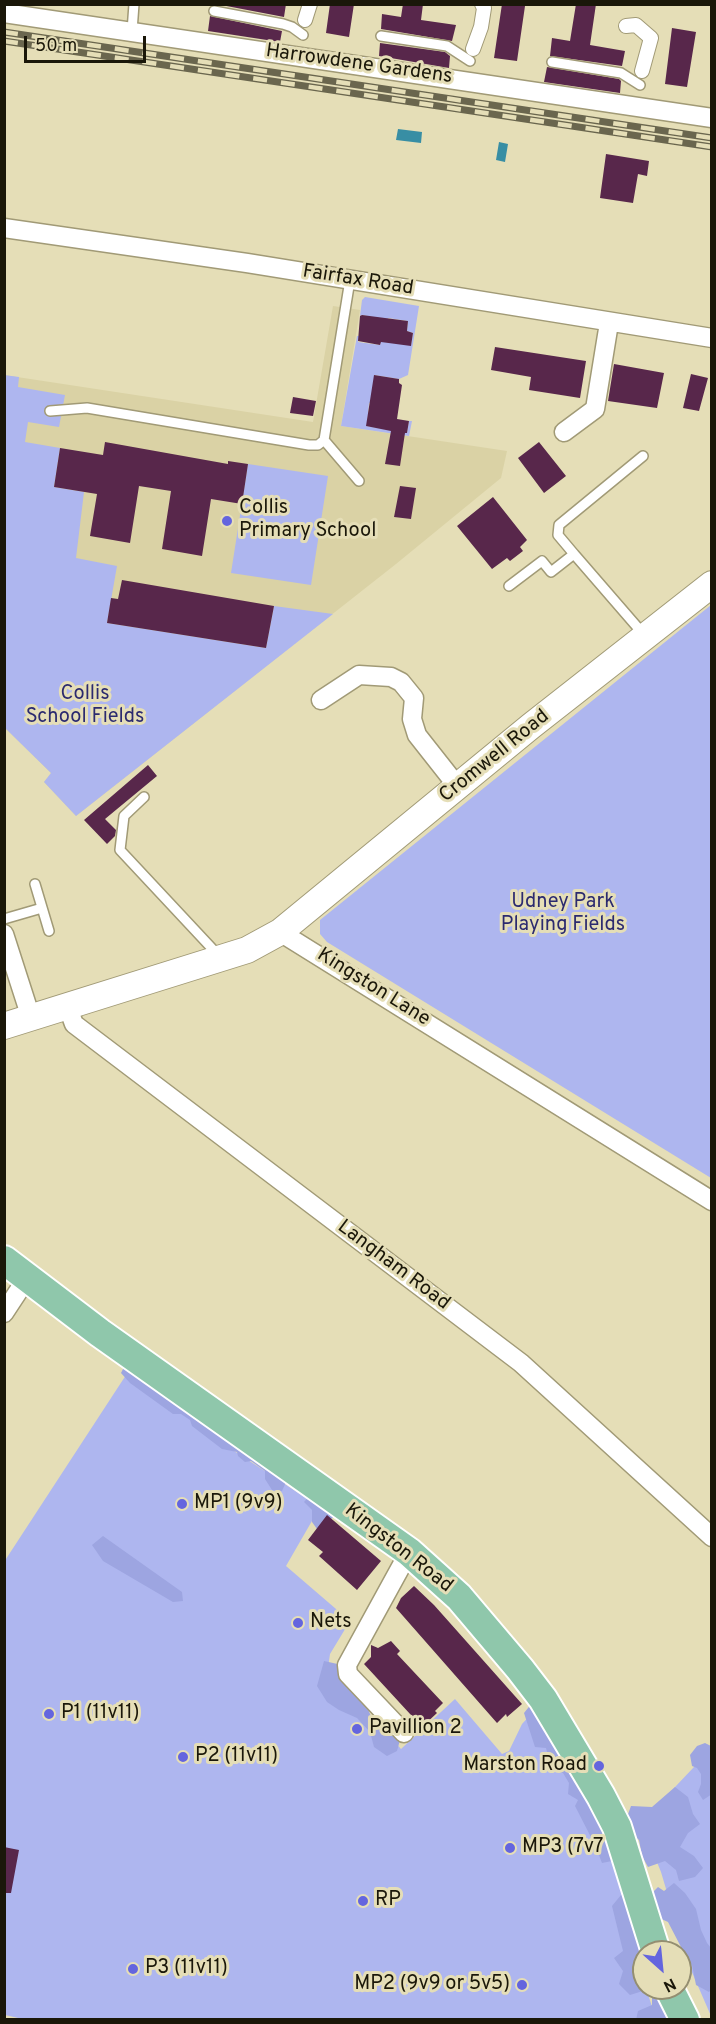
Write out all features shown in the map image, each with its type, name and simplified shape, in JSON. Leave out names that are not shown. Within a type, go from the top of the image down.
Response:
[{"type":"main road","name":"Cromwell Road","points":[[280,932],[531,726],[711,584]]},
{"type":"main road","points":[[4,1026],[247,950],[280,932]]},
{"type":"main road","name":"Kingston Road","points":[[4,1260],[100,1334],[409,1552],[459,1598],[520,1669],[559,1724],[617,1827],[652,1940]]},
{"type":"main road","points":[[675,2000],[685,2019]]},
{"type":"street","points":[[305,20],[310,4]]},
{"type":"street","points":[[471,55],[481,27],[484,8],[482,4]]},
{"type":"street","name":"Harrowdene Gardens","points":[[6,10],[466,81],[639,91],[711,118]]},
{"type":"street","points":[[626,26],[636,26],[651,38],[639,91]]},
{"type":"street","name":"Fairfax Road","points":[[4,228],[350,280],[711,338]]},
{"type":"street","points":[[564,432],[595,409],[609,323]]},
{"type":"street","points":[[321,700],[359,675],[391,677],[401,682],[414,698],[412,719],[417,735],[458,787]]},
{"type":"street","name":"Kingston Lane","points":[[280,932],[711,1200]]},
{"type":"street","points":[[4,934],[31,1018]]},
{"type":"street","name":"Langham Road","points":[[67,1005],[74,1024],[521,1363],[711,1537]]},
{"type":"street","points":[[4,1313],[27,1278]]},
{"type":"street","points":[[404,1733],[348,1674],[347,1665],[409,1552]]},
{"type":"lane","points":[[132,31],[134,5]]},
{"type":"lane","points":[[214,11],[284,24],[303,35]]},
{"type":"lane","points":[[299,56],[305,20]]},
{"type":"lane","points":[[381,36],[447,46],[471,55],[466,81]]},
{"type":"lane","points":[[552,62],[621,73],[639,91]]},
{"type":"lane","points":[[50,411],[87,408],[318,445],[324,440],[350,280]]},
{"type":"lane","points":[[324,440],[359,481]]},
{"type":"lane","points":[[643,456],[559,525],[558,535],[646,637]]},
{"type":"lane","points":[[509,586],[542,561],[551,572],[574,554]]},
{"type":"lane","points":[[144,797],[124,816],[120,850],[221,958]]},
{"type":"lane","points":[[35,884],[49,931]]},
{"type":"lane","points":[[4,919],[42,908]]},
{"type":"shaded area","points":[[398,129],[422,132],[421,143],[396,140]]},
{"type":"shaded area","points":[[499,142],[508,144],[505,162],[496,160]]},
{"type":"shaded area","name":"Collis Primary School","points":[[333,306],[360,310],[341,426],[507,451],[501,478],[396,564],[76,816],[44,782],[51,773],[5,728],[4,375],[313,422]]},
{"type":"shaded area","points":[[126,1363],[226,1430],[235,1447],[244,1446],[286,1482],[282,1491],[272,1490],[265,1479],[265,1471],[251,1461],[245,1462],[237,1452],[222,1449],[192,1426],[190,1420],[181,1414],[173,1414],[130,1383],[121,1373]]},
{"type":"shaded area","points":[[313,1492],[335,1516],[317,1529],[312,1522],[312,1510],[304,1502]]},
{"type":"shaded area","points":[[103,1536],[182,1592],[183,1601],[173,1602],[103,1561],[92,1545]]},
{"type":"shaded area","points":[[324,1661],[342,1665],[366,1704],[372,1719],[381,1718],[400,1740],[397,1751],[387,1756],[374,1747],[370,1732],[357,1718],[327,1702],[317,1686]]},
{"type":"shaded area","points":[[532,1703],[570,1764],[569,1771],[575,1780],[583,1782],[588,1791],[585,1798],[588,1806],[596,1806],[617,1860],[602,1863],[575,1806],[578,1800],[568,1794],[569,1783],[563,1773],[552,1771],[546,1748],[535,1747],[524,1713]]},
{"type":"shaded area","points":[[705,1743],[711,1746],[712,1794],[703,1800],[698,1792],[701,1774],[697,1768],[692,1766],[690,1755],[697,1746]]},
{"type":"shaded area","points":[[675,1787],[688,1797],[693,1814],[700,1824],[688,1833],[680,1847],[694,1856],[703,1868],[695,1877],[679,1881],[676,1870],[665,1861],[648,1867],[642,1856],[639,1840],[629,1831],[627,1817],[631,1806],[652,1807]]},
{"type":"shaded area","points":[[674,1883],[685,1893],[696,1909],[701,1930],[711,1948],[711,1990],[709,1992],[696,1985],[692,1965],[692,1940],[677,1940],[668,1922],[657,1917],[650,1895],[658,1887],[664,1891]]},
{"type":"shaded area","points":[[621,1895],[628,1895],[641,1940],[632,1940],[632,1994],[630,1995],[619,1984],[623,1971],[614,1958],[623,1951],[612,1906]]},
{"type":"shaded area","points":[[652,2000],[667,2000],[671,2019],[636,2020],[638,2011],[652,2005]]},
{"type":"green space","points":[[365,297],[419,306],[408,375],[399,379],[374,375],[377,404],[369,403],[367,426],[407,433],[409,421],[412,421],[409,436],[341,426],[357,336],[359,336],[358,342],[380,345],[384,319],[360,316],[362,300]],"holes":[[[388,318],[408,321],[407,331],[413,333],[411,345],[385,342]]]},
{"type":"green space","name":"Collis School Fields","points":[[4,375],[19,377],[18,387],[65,395],[59,427],[28,422],[25,442],[60,448],[54,487],[84,492],[76,558],[117,566],[107,623],[266,648],[274,606],[333,614],[76,816],[44,782],[51,773],[5,728]]},
{"type":"green space","points":[[248,464],[328,476],[311,585],[231,573]]},
{"type":"green space","name":"Udney Park Playing Fields","points":[[711,605],[711,1178],[327,942],[320,934],[320,920]]},
{"type":"green space","points":[[128,1372],[225,1445],[320,1507],[286,1566],[350,1621],[330,1654],[328,1668],[401,1749],[455,1699],[502,1754],[509,1751],[522,1724],[533,1712],[578,1784],[617,1867],[633,1940],[632,2000],[650,2000],[656,2019],[27,2020],[5,2015],[4,1562]]},
{"type":"green space","points":[[711,1749],[711,2016],[692,1972],[692,1940],[681,1940],[661,1872],[641,1823]]},
{"type":"building","points":[[216,4],[286,4],[284,17]]},
{"type":"building","points":[[330,4],[354,4],[349,37],[326,33]]},
{"type":"building","points":[[403,4],[423,4],[421,20],[456,25],[452,41],[381,29],[382,14],[401,17]]},
{"type":"building","points":[[502,4],[525,6],[517,61],[494,58]]},
{"type":"building","points":[[576,4],[596,4],[590,45],[625,51],[622,66],[550,56],[552,38],[570,41]]},
{"type":"building","points":[[210,16],[282,31],[280,42],[208,31]]},
{"type":"building","points":[[672,28],[696,32],[687,87],[665,84]]},
{"type":"building","points":[[380,43],[445,52],[450,56],[449,68],[379,56]]},
{"type":"building","points":[[547,67],[619,79],[621,81],[620,93],[544,82]]},
{"type":"building","points":[[606,154],[649,161],[647,176],[638,174],[633,203],[600,198]]},
{"type":"building","points":[[360,316],[408,321],[407,331],[413,333],[411,346],[381,342],[380,345],[358,341]]},
{"type":"building","points":[[495,347],[586,361],[580,398],[529,390],[531,377],[491,370]]},
{"type":"building","points":[[614,364],[664,373],[657,408],[608,401]]},
{"type":"building","points":[[691,374],[708,378],[699,411],[683,408]]},
{"type":"building","points":[[374,375],[399,379],[402,385],[397,419],[409,421],[400,466],[385,464],[391,431],[366,426]]},
{"type":"building","points":[[293,397],[316,401],[313,416],[290,413]]},
{"type":"building","points":[[105,442],[228,464],[228,461],[248,464],[242,504],[211,499],[202,556],[162,549],[171,491],[139,486],[130,543],[90,536],[97,494],[54,487],[60,448],[103,455]]},
{"type":"building","points":[[539,442],[566,476],[544,493],[518,458]]},
{"type":"building","points":[[400,486],[416,488],[411,519],[394,517]]},
{"type":"building","points":[[493,497],[527,540],[520,547],[523,551],[510,561],[507,558],[492,569],[457,526]]},
{"type":"building","points":[[122,580],[274,606],[266,648],[107,623],[111,598],[118,599]]},
{"type":"building","points":[[148,765],[157,776],[105,819],[116,830],[115,836],[107,844],[84,820]]},
{"type":"building","points":[[327,1515],[381,1561],[357,1590],[319,1556],[323,1552],[308,1540]]},
{"type":"building","points":[[414,1586],[434,1605],[522,1704],[507,1717],[506,1714],[497,1723],[396,1608],[401,1598]]},
{"type":"building","points":[[391,1641],[400,1651],[397,1654],[443,1703],[435,1711],[437,1713],[422,1727],[364,1664],[371,1657],[371,1645],[378,1648]]},
{"type":"building","points":[[4,1847],[19,1850],[11,1893],[4,1893]]},
{"type":"railway","points":[[4,32],[712,138]]},
{"type":"railway","points":[[4,41],[712,147]]},
{"type":"place","name":"Collis Primary School","points":[[227,521]]},
{"type":"place","name":"MP1 (9v9)","points":[[182,1504]]},
{"type":"place","name":"Nets","points":[[298,1623]]},
{"type":"place","name":"P1 (11v11)","points":[[49,1714]]},
{"type":"place","name":"Pavillion 2","points":[[357,1729]]},
{"type":"place","name":"P2 (11v11)","points":[[183,1757]]},
{"type":"place","name":"Marston Road","points":[[599,1766]]},
{"type":"place","name":"MP3 (7v7","points":[[510,1848]]},
{"type":"place","name":"RP","points":[[363,1901]]},
{"type":"place","name":"P3 (11v11)","points":[[133,1969]]},
{"type":"place","name":"MP2 (9v9 or 5v5)","points":[[522,1985]]}]
